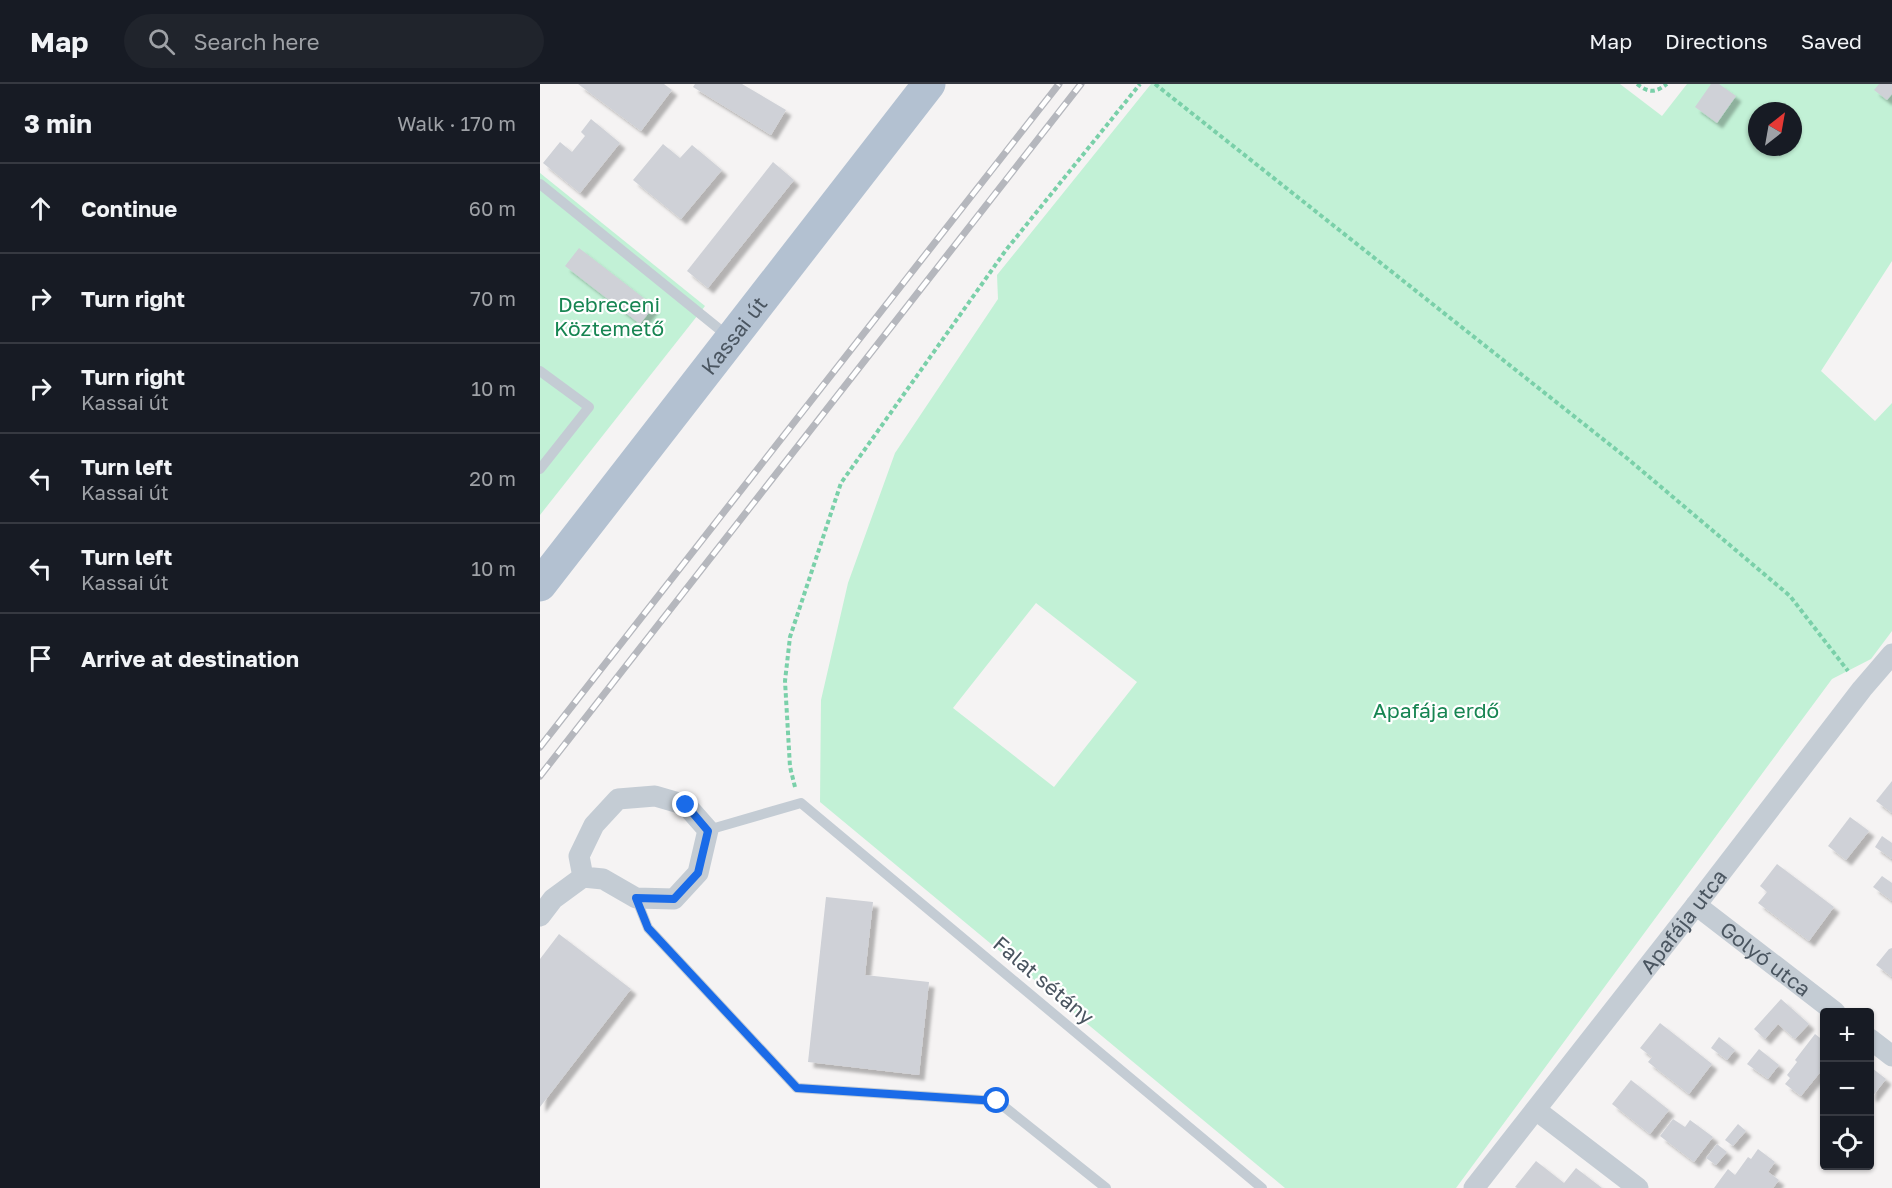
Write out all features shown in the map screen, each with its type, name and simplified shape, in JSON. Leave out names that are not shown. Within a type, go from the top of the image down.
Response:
[{"type":"main road","name":"Kassai út","points":[[540,585],[929,84]]},
{"type":"street","name":"Apafája utca","points":[[1474,1188],[1862,689],[1892,654]]},
{"type":"street","points":[[540,916],[553,899],[583,877],[603,879],[636,898],[674,899],[698,873],[708,831],[686,805],[655,796],[618,799],[594,825],[579,856],[583,877]]},
{"type":"street","name":"Golyó utca","points":[[1696,905],[1830,1008]]},
{"type":"street","points":[[1874,1043],[1892,1056]]},
{"type":"street","points":[[1536,1110],[1638,1188]]},
{"type":"lane","points":[[540,184],[731,339]]},
{"type":"lane","points":[[540,371],[589,407],[540,469]]},
{"type":"lane","points":[[708,831],[801,803]]},
{"type":"lane","name":"Falat sétány","points":[[801,803],[1262,1188]]},
{"type":"lane","points":[[636,898],[648,928],[797,1088],[997,1101],[1106,1188]]},
{"type":"path","points":[[801,803],[790,767],[785,681],[789,637],[841,483],[1006,250],[1140,84]]},
{"type":"path","points":[[1155,84],[1628,459],[1790,596],[1862,689]]},
{"type":"path","points":[[1637,84],[1645,91],[1659,91],[1667,84]]},
{"type":"green space","name":"Apafája erdő","points":[[1151,84],[1620,84],[1662,116],[1687,84],[1892,84],[1892,261],[1821,371],[1875,421],[1892,403],[1892,631],[1871,659],[1832,679],[1456,1188],[1285,1188],[820,802],[821,700],[848,583],[895,453],[998,299],[997,275]],"holes":[[[1036,603],[1137,682],[1054,787],[953,708]]]},
{"type":"green space","name":"Debreceni Köztemető","points":[[540,173],[705,306],[540,515]]},
{"type":"building","points":[[578,84],[664,84],[672,90],[641,131]]},
{"type":"building","points":[[695,84],[742,84],[786,110],[771,135],[693,87]]},
{"type":"building","points":[[1711,84],[1719,84],[1736,96],[1717,123],[1695,107]]},
{"type":"building","points":[[1879,84],[1892,84],[1892,94],[1887,100],[1874,90]]},
{"type":"building","points":[[591,119],[620,143],[580,193],[543,163],[560,142],[572,152],[585,136],[581,132]]},
{"type":"building","points":[[663,144],[680,158],[692,145],[722,170],[681,219],[633,180]]},
{"type":"building","points":[[773,162],[794,180],[708,288],[687,271]]},
{"type":"building","points":[[579,248],[654,306],[640,324],[565,266]]},
{"type":"building","points":[[1892,781],[1892,813],[1876,801]]},
{"type":"building","points":[[1850,817],[1869,831],[1846,860],[1828,846]]},
{"type":"building","points":[[1882,836],[1892,843],[1892,859],[1875,847]]},
{"type":"building","points":[[1777,864],[1834,907],[1809,941],[1758,903],[1767,892],[1760,886]]},
{"type":"building","points":[[1882,876],[1892,883],[1892,901],[1873,887]]},
{"type":"building","points":[[826,897],[873,902],[865,975],[929,982],[919,1075],[808,1062]]},
{"type":"building","points":[[559,934],[631,989],[540,1107],[540,959]]},
{"type":"building","points":[[1892,948],[1892,977],[1876,965]]},
{"type":"building","points":[[1781,999],[1809,1024],[1795,1039],[1778,1024],[1765,1039],[1754,1029]]},
{"type":"building","points":[[1660,1023],[1712,1064],[1689,1094],[1648,1062],[1652,1057],[1640,1048]]},
{"type":"building","points":[[1815,1034],[1820,1038],[1820,1072],[1801,1096],[1785,1084],[1790,1078],[1787,1075],[1797,1062],[1795,1060]]},
{"type":"building","points":[[1719,1037],[1735,1050],[1727,1060],[1711,1048]]},
{"type":"building","points":[[1759,1049],[1779,1065],[1768,1079],[1747,1064]]},
{"type":"building","points":[[1874,1070],[1886,1079],[1874,1094]]},
{"type":"building","points":[[1631,1080],[1669,1110],[1650,1134],[1612,1104]]},
{"type":"building","points":[[1673,1119],[1685,1127],[1690,1120],[1713,1137],[1694,1162],[1660,1136]]},
{"type":"building","points":[[1738,1124],[1746,1131],[1733,1146],[1725,1140]]},
{"type":"building","points":[[1717,1144],[1727,1152],[1716,1165],[1706,1158]]},
{"type":"building","points":[[1758,1149],[1775,1162],[1768,1172],[1779,1180],[1773,1188],[1714,1188],[1728,1169],[1735,1175],[1748,1157],[1751,1159]]},
{"type":"building","points":[[1536,1161],[1564,1183],[1576,1168],[1602,1188],[1515,1187]]},
{"type":"railway","points":[[540,747],[1059,84]]},
{"type":"railway","points":[[540,776],[1081,84]]},
{"type":"route","points":[[686,805],[708,831],[698,873],[674,899],[636,898],[648,928],[797,1088],[997,1101]]}]
